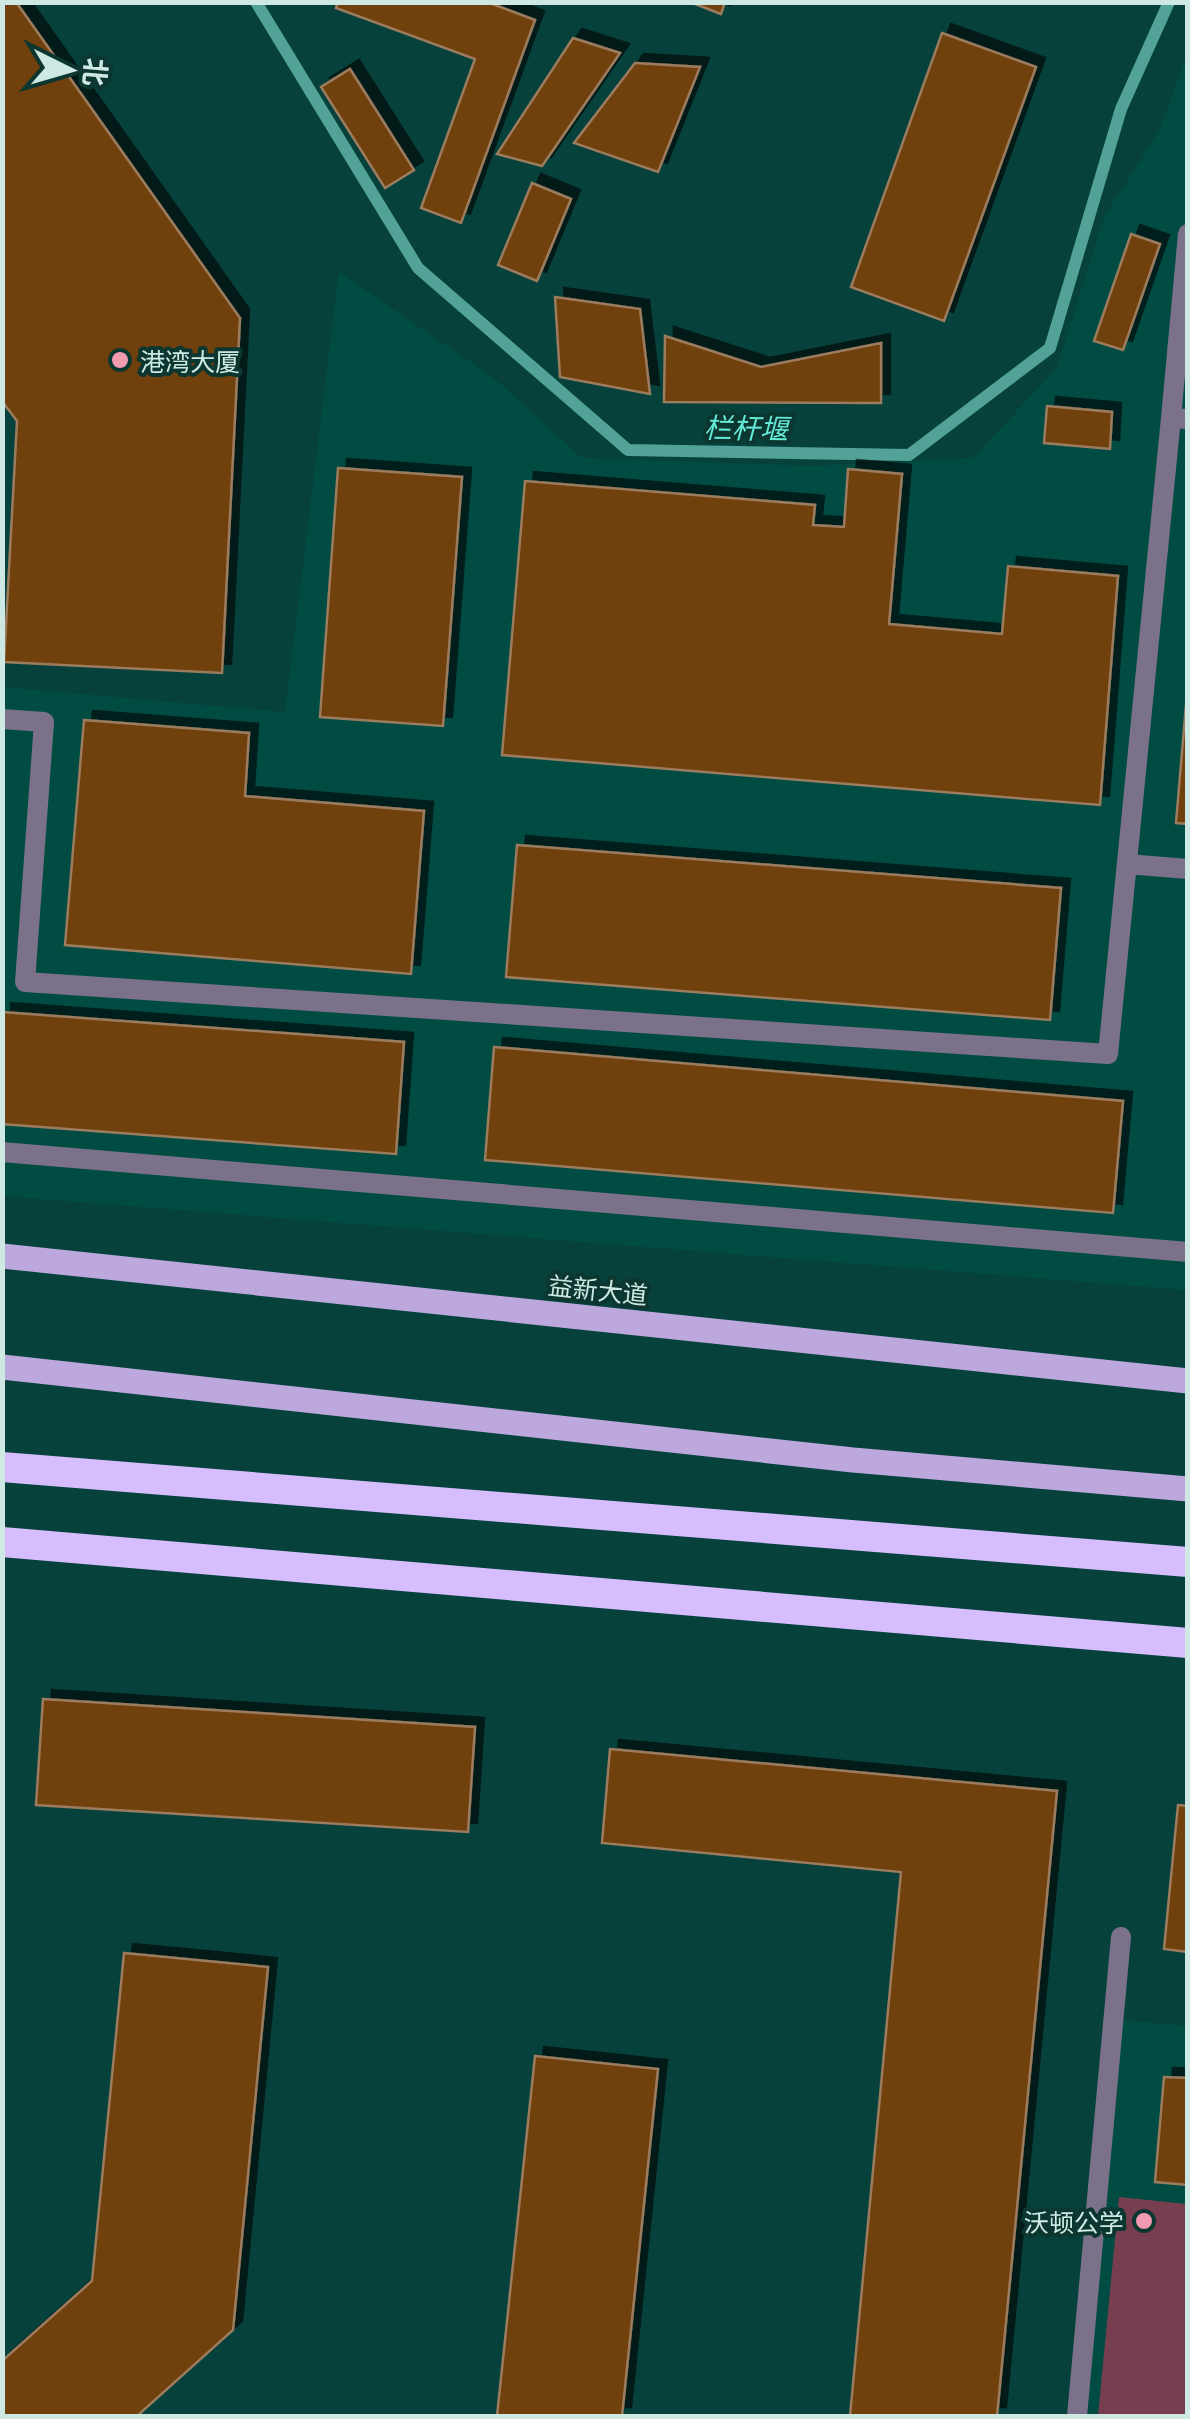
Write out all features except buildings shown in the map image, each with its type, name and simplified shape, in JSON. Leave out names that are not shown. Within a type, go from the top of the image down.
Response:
[{"type":"highway","points":[[2,1467],[1188,1562]]},
{"type":"highway","points":[[2,1542],[1188,1643]]},
{"type":"main road","name":"益新大道","points":[[2,1256],[1188,1381]]},
{"type":"main road","points":[[2,1366],[853,1460],[1188,1489]]},
{"type":"street","points":[[2,719],[44,722],[25,982],[1108,1054],[1180,418],[1188,234]]},
{"type":"street","points":[[1127,864],[1188,869]]},
{"type":"street","points":[[2,1152],[1188,1252]]},
{"type":"street","points":[[1076,2416],[1121,1938]]},
{"type":"shaded area","points":[[1187,56],[1187,1290],[3,1196],[2,687],[285,712],[339,272],[495,379],[582,458],[813,466],[973,458],[1057,368],[1104,217],[1159,131]]},
{"type":"shaded area","name":"沃顿公学","points":[[1119,2020],[1187,2026],[1187,2416],[1084,2416]]},
{"type":"shaded area","points":[[1119,2197],[1187,2204],[1187,2416],[1098,2416]]},
{"type":"waterway","name":"栏杆堰","points":[[256,2],[418,268],[628,450],[909,455],[1050,348],[1121,109],[1169,2]]},
{"type":"place","name":"港湾大厦","points":[[120,360]]},
{"type":"place","name":"沃顿公学","points":[[1144,2221]]}]
